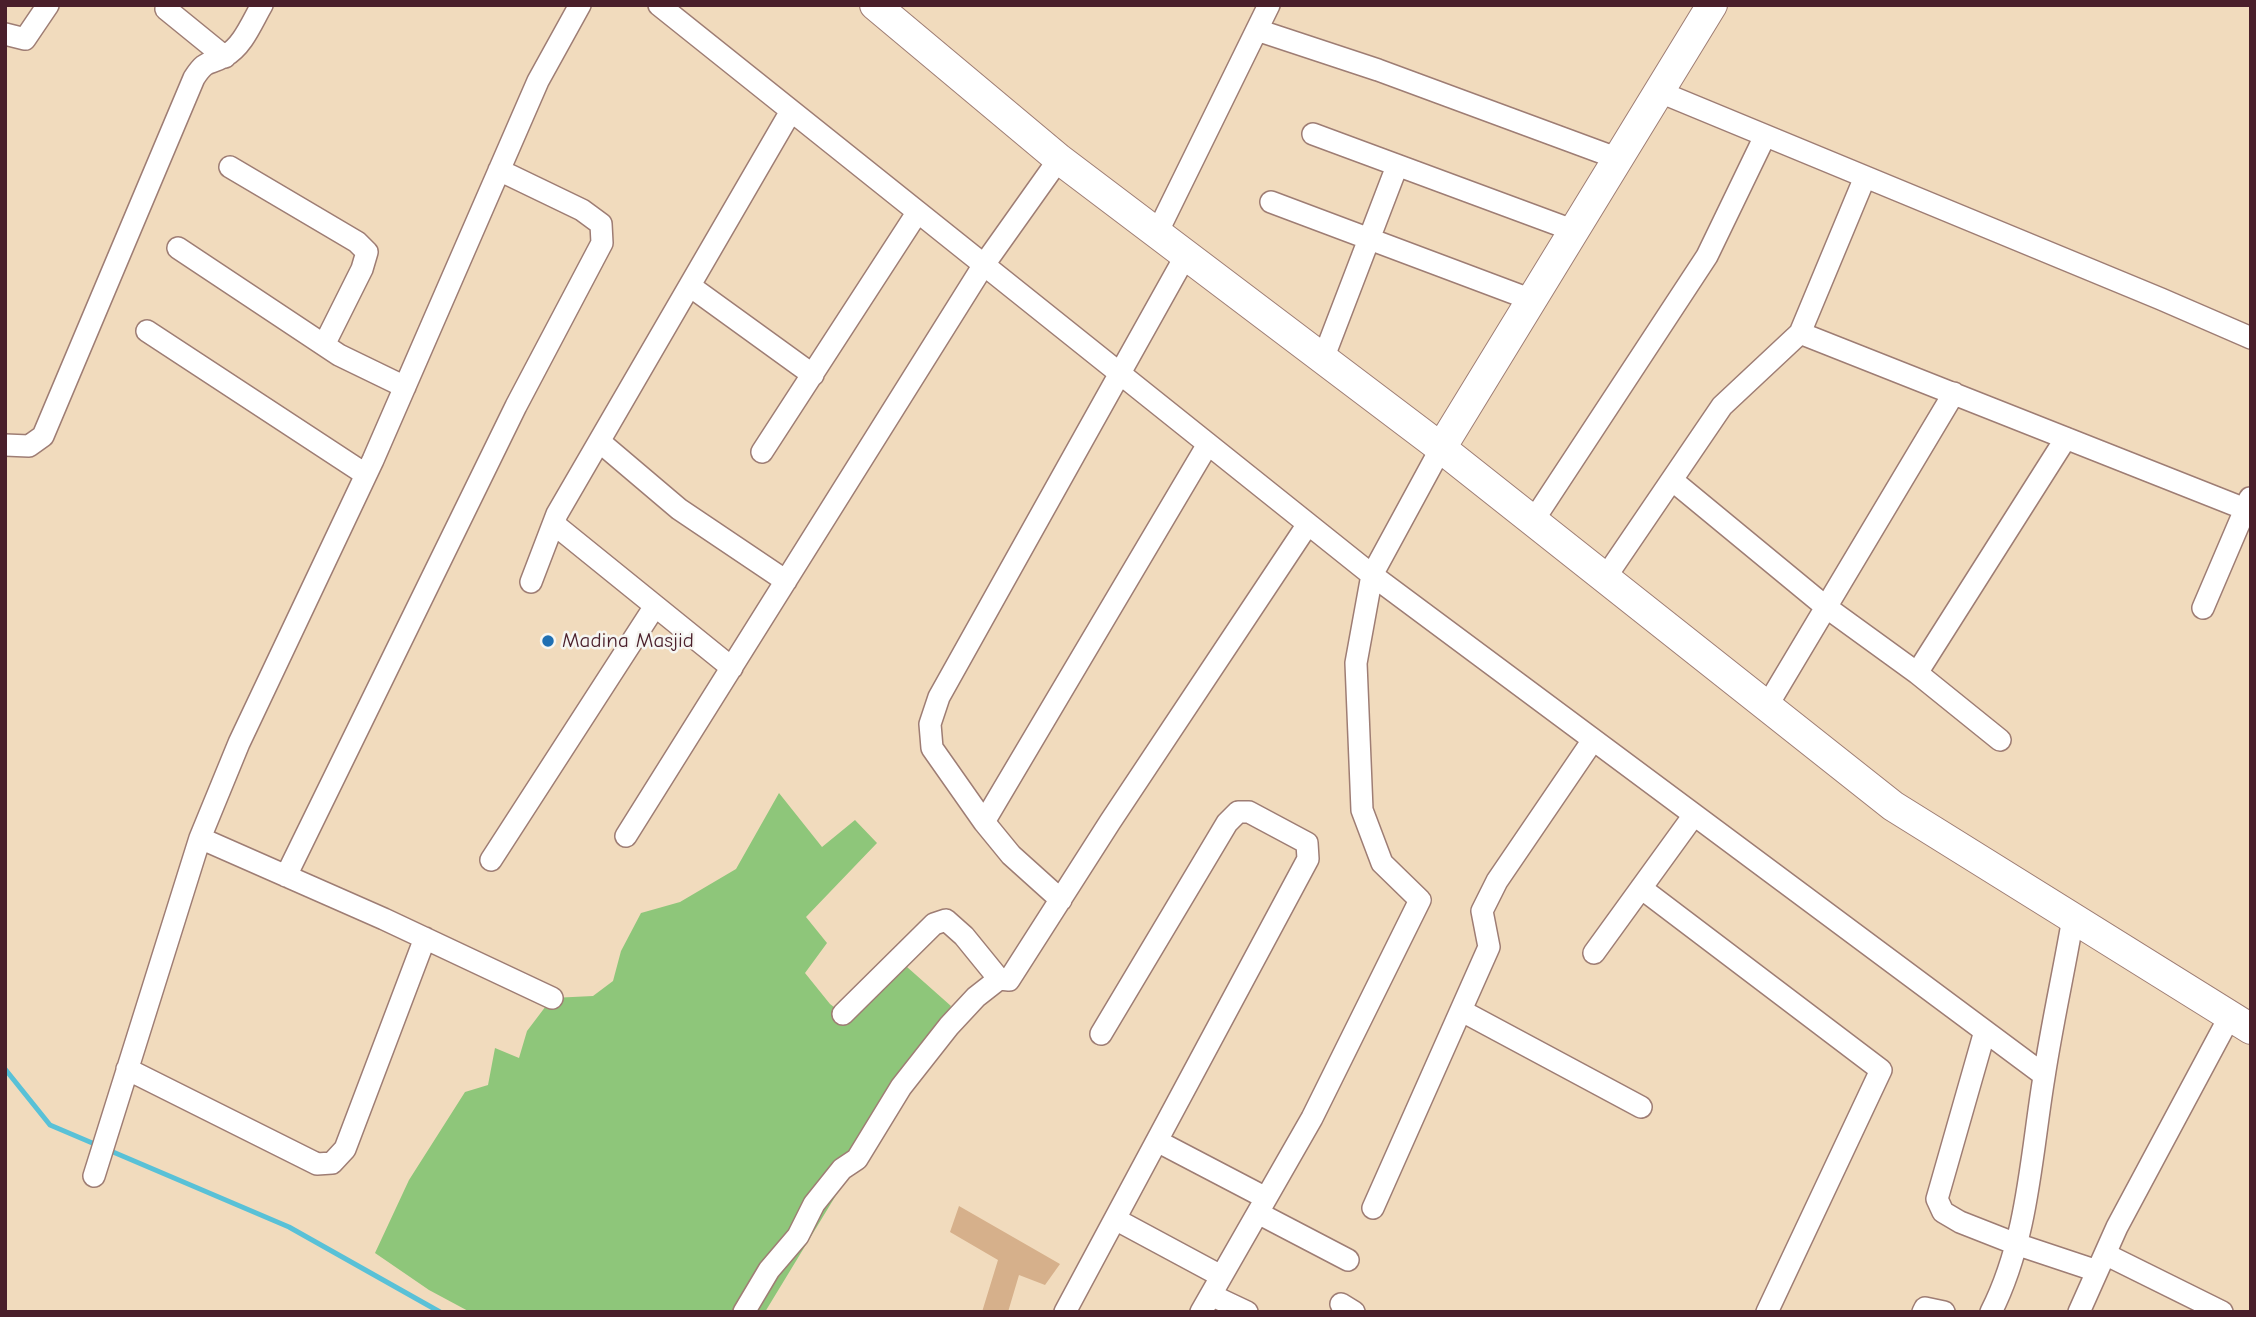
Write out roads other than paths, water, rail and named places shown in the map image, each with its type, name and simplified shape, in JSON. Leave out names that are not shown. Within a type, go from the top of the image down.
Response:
[{"type":"street","points":[[6,36],[25,39],[47,5]]},
{"type":"street","points":[[5,445],[29,446],[43,436],[194,78],[202,66],[225,57],[239,46],[262,5]]},
{"type":"street","points":[[94,1176],[200,838],[239,743],[405,387],[538,81],[580,5]]},
{"type":"street","points":[[659,5],[1372,575],[2044,1075]]},
{"type":"street","points":[[875,5],[1059,159],[1441,448],[1893,806],[2240,1022],[2116,1227],[2079,1312]]},
{"type":"street","points":[[1157,233],[1269,5]]},
{"type":"street","points":[[1211,1294],[1312,1118],[1420,900],[1382,863],[1362,810],[1356,663],[1372,575],[1441,448],[1712,5]]},
{"type":"street","points":[[165,7],[225,57]]},
{"type":"street","points":[[1257,30],[1378,70],[1619,159]]},
{"type":"street","points":[[1660,92],[2251,338]]},
{"type":"street","points":[[531,582],[554,524],[790,111]]},
{"type":"street","points":[[1313,134],[1575,231]]},
{"type":"street","points":[[1532,521],[1707,256],[1765,136]]},
{"type":"street","points":[[626,836],[983,266],[1059,159]]},
{"type":"street","points":[[1323,359],[1398,166]]},
{"type":"street","points":[[230,167],[357,242],[367,253],[362,269],[324,345]]},
{"type":"street","points":[[286,876],[516,406],[602,243],[601,224],[582,210],[499,170]]},
{"type":"street","points":[[1605,578],[1722,406],[1800,333],[1865,177]]},
{"type":"street","points":[[1271,202],[1532,300]]},
{"type":"street","points":[[762,452],[918,213]]},
{"type":"street","points":[[178,248],[339,355],[405,387]]},
{"type":"street","points":[[1061,900],[1012,855],[984,822],[932,748],[930,724],[939,697],[1186,255]]},
{"type":"street","points":[[690,286],[813,375]]},
{"type":"street","points":[[147,331],[365,474]]},
{"type":"street","points":[[1800,333],[2066,438],[2248,503],[2203,608]]},
{"type":"street","points":[[1767,706],[1954,393]]},
{"type":"street","points":[[1917,673],[2066,438]]},
{"type":"street","points":[[600,442],[679,509],[786,581]]},
{"type":"street","points":[[984,822],[1208,444]]},
{"type":"street","points":[[1672,480],[1826,607],[1917,673],[2000,740]]},
{"type":"street","points":[[554,524],[732,668]]},
{"type":"street","points":[[744,1312],[769,1270],[798,1236],[814,1204],[842,1169],[857,1159],[901,1087],[949,1026],[976,997],[999,979],[1009,980],[1110,822],[1308,524]]},
{"type":"street","points":[[491,860],[655,606]]},
{"type":"street","points":[[1373,1208],[1489,947],[1482,911],[1497,881],[1593,740]]},
{"type":"street","points":[[1065,1312],[1308,859],[1307,843],[1249,812],[1238,812],[1227,822],[1101,1034]]},
{"type":"street","points":[[1594,953],[1694,815]]},
{"type":"street","points":[[200,838],[552,998]]},
{"type":"street","points":[[1641,888],[1881,1069],[1767,1312]]},
{"type":"street","points":[[1991,1312],[2001,1293],[2023,1221],[2044,1075],[2073,918]]},
{"type":"street","points":[[843,1014],[934,923],[946,920],[964,936],[999,979]]},
{"type":"street","points":[[127,1069],[317,1164],[332,1163],[345,1149],[425,938]]},
{"type":"street","points":[[1462,1011],[1641,1107]]},
{"type":"street","points":[[1985,1031],[1937,1199],[1943,1212],[1960,1222],[2016,1244],[2101,1262],[2222,1312]]},
{"type":"street","points":[[1157,1141],[1348,1260]]},
{"type":"street","points":[[1115,1219],[1211,1294],[1247,1312]]},
{"type":"street","points":[[1923,1312],[1925,1308],[1944,1312]]},
{"type":"waterway","points":[[5,1069],[50,1125],[97,1145]]},
{"type":"waterway","points":[[106,1149],[289,1227],[440,1312]]},
{"type":"place","name":"Madina Masjid","points":[[548,641]]}]
